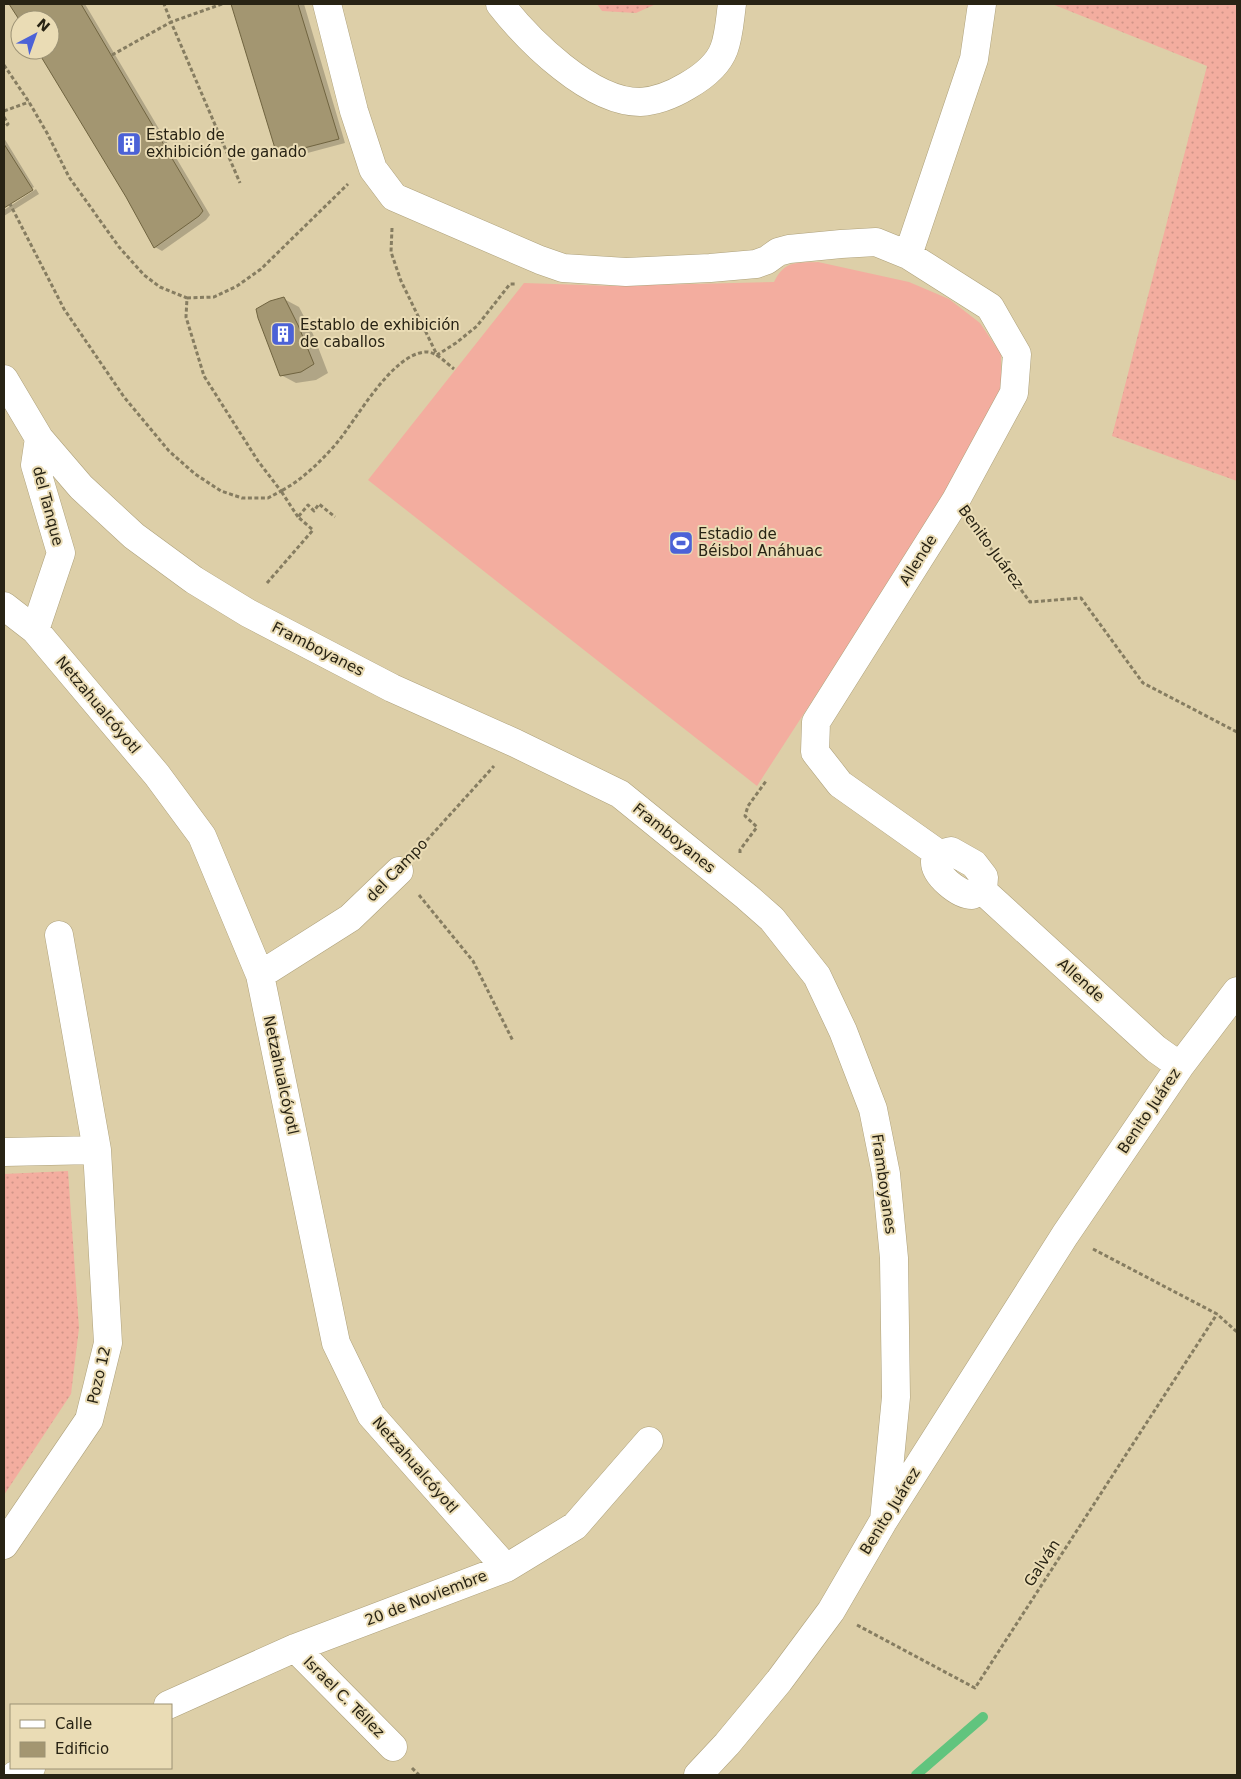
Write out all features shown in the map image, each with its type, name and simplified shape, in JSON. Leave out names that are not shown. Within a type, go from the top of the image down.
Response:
[{"type":"street","points":[[327,4],[354,111],[373,168],[394,197]]},
{"type":"street","points":[[500,4],[532,41],[588,86],[639,102],[658,100],[676,93],[695,81],[710,68],[724,49],[732,4]]},
{"type":"street","points":[[908,255],[974,59],[982,4]]},
{"type":"street","name":"Allende","points":[[394,197],[540,260],[563,268],[626,272],[718,268],[756,264],[767,260],[778,252],[789,249],[876,242],[908,255],[990,307],[1017,354],[1014,393],[956,500],[816,722],[815,752],[840,784],[939,854],[951,851],[974,864],[984,877],[984,891],[1156,1049],[1180,1066]]},
{"type":"street","name":"Framboyanes","points":[[4,379],[39,438],[81,487],[128,530],[194,580],[236,606],[392,688],[515,743],[620,794],[772,919],[817,976],[843,1030],[873,1109],[886,1174],[893,1248],[896,1397],[884,1520]]},
{"type":"street","name":"del Tanque","points":[[35,630],[61,553],[35,465],[39,438]]},
{"type":"street","name":"Netzahualcóyotl","points":[[4,606],[35,630],[157,775],[202,836],[260,975],[336,1342],[371,1415],[506,1568]]},
{"type":"street","name":"del Campo","points":[[260,975],[350,918],[399,871]]},
{"type":"street","name":"Pozo 12","points":[[4,1545],[89,1420],[108,1343],[97,1150],[59,935]]},
{"type":"street","name":"Benito Juárez","points":[[698,1775],[727,1744],[779,1681],[831,1611],[884,1520],[1065,1235],[1180,1066],[1237,990]]},
{"type":"street","points":[[4,1152],[97,1150]]},
{"type":"street","name":"20 de Noviembre","points":[[170,1704],[295,1648],[506,1568],[575,1526],[649,1441]]},
{"type":"street","name":"Israel C. Téllez","points":[[295,1648],[394,1747]]},
{"type":"street","points":[[15,1775],[29,1769]]},
{"type":"path","points":[[164,4],[240,183]]},
{"type":"path","points":[[112,56],[171,22],[222,4]]},
{"type":"path","points":[[4,65],[47,133],[68,177],[119,247],[144,275],[160,287],[187,298],[214,297],[237,286],[261,269],[344,187],[358,175],[373,168]]},
{"type":"path","points":[[4,111],[29,102]]},
{"type":"path","points":[[4,118],[8,124],[4,127]]},
{"type":"path","points":[[394,197],[391,252],[401,281],[437,355]]},
{"type":"path","points":[[10,204],[64,309],[124,396],[169,451],[195,474],[221,491],[242,498],[268,498],[294,485],[336,443],[393,369],[408,356],[426,352],[437,355],[454,369]]},
{"type":"path","points":[[437,355],[477,326],[510,284],[524,283]]},
{"type":"path","points":[[187,298],[186,317],[204,376],[258,461],[298,517],[313,530],[268,583]]},
{"type":"path","name":"Benito Juárez","points":[[956,500],[1030,602],[1080,598],[1143,683],[1237,732]]},
{"type":"path","points":[[298,517],[308,505],[314,511],[320,504],[335,517]]},
{"type":"path","name":"del Campo","points":[[399,871],[515,743]]},
{"type":"path","points":[[741,859],[740,850],[757,827],[745,816],[748,806],[766,781]]},
{"type":"path","points":[[399,871],[473,961],[513,1041]]},
{"type":"path","points":[[1065,1235],[1218,1314],[1237,1332]]},
{"type":"path","name":"Galván","points":[[831,1611],[975,1688],[1218,1314]]},
{"type":"shaded area","points":[[597,4],[656,4],[636,13],[602,11]]},
{"type":"shaded area","points":[[1052,4],[1237,4],[1237,481],[1112,436],[1207,66]]},
{"type":"shaded area","name":"Estadio de Béisbol Anáhuac","points":[[818,262],[909,282],[949,299],[980,323],[1001,354],[1001,402],[882,593],[757,786],[368,480],[524,283],[613,286],[774,282],[787,266],[797,263]]},
{"type":"shaded area","points":[[68,1171],[79,1328],[71,1394],[4,1495],[4,1174]]},
{"type":"building","name":"Establo de exhibición de ganado","points":[[9,4],[81,4],[203,211],[199,216],[154,248],[126,197],[43,60],[60,60],[60,10],[13,10]]},
{"type":"building","name":"Establo de exhibición de ganado","points":[[231,4],[298,4],[339,139],[277,155]]},
{"type":"building","points":[[4,144],[33,190],[4,208]]},
{"type":"building","name":"Establo de exhibición de caballos","points":[[284,297],[314,364],[301,372],[280,376],[256,309],[270,301]]},
{"type":"waterway","points":[[916,1775],[983,1717]]},
{"type":"place","name":"Establo de exhibición de ganado","points":[[129,144]]},
{"type":"place","name":"Establo de exhibición de caballos","points":[[283,334]]},
{"type":"place","name":"Estadio de Béisbol Anáhuac","points":[[681,543]]}]
